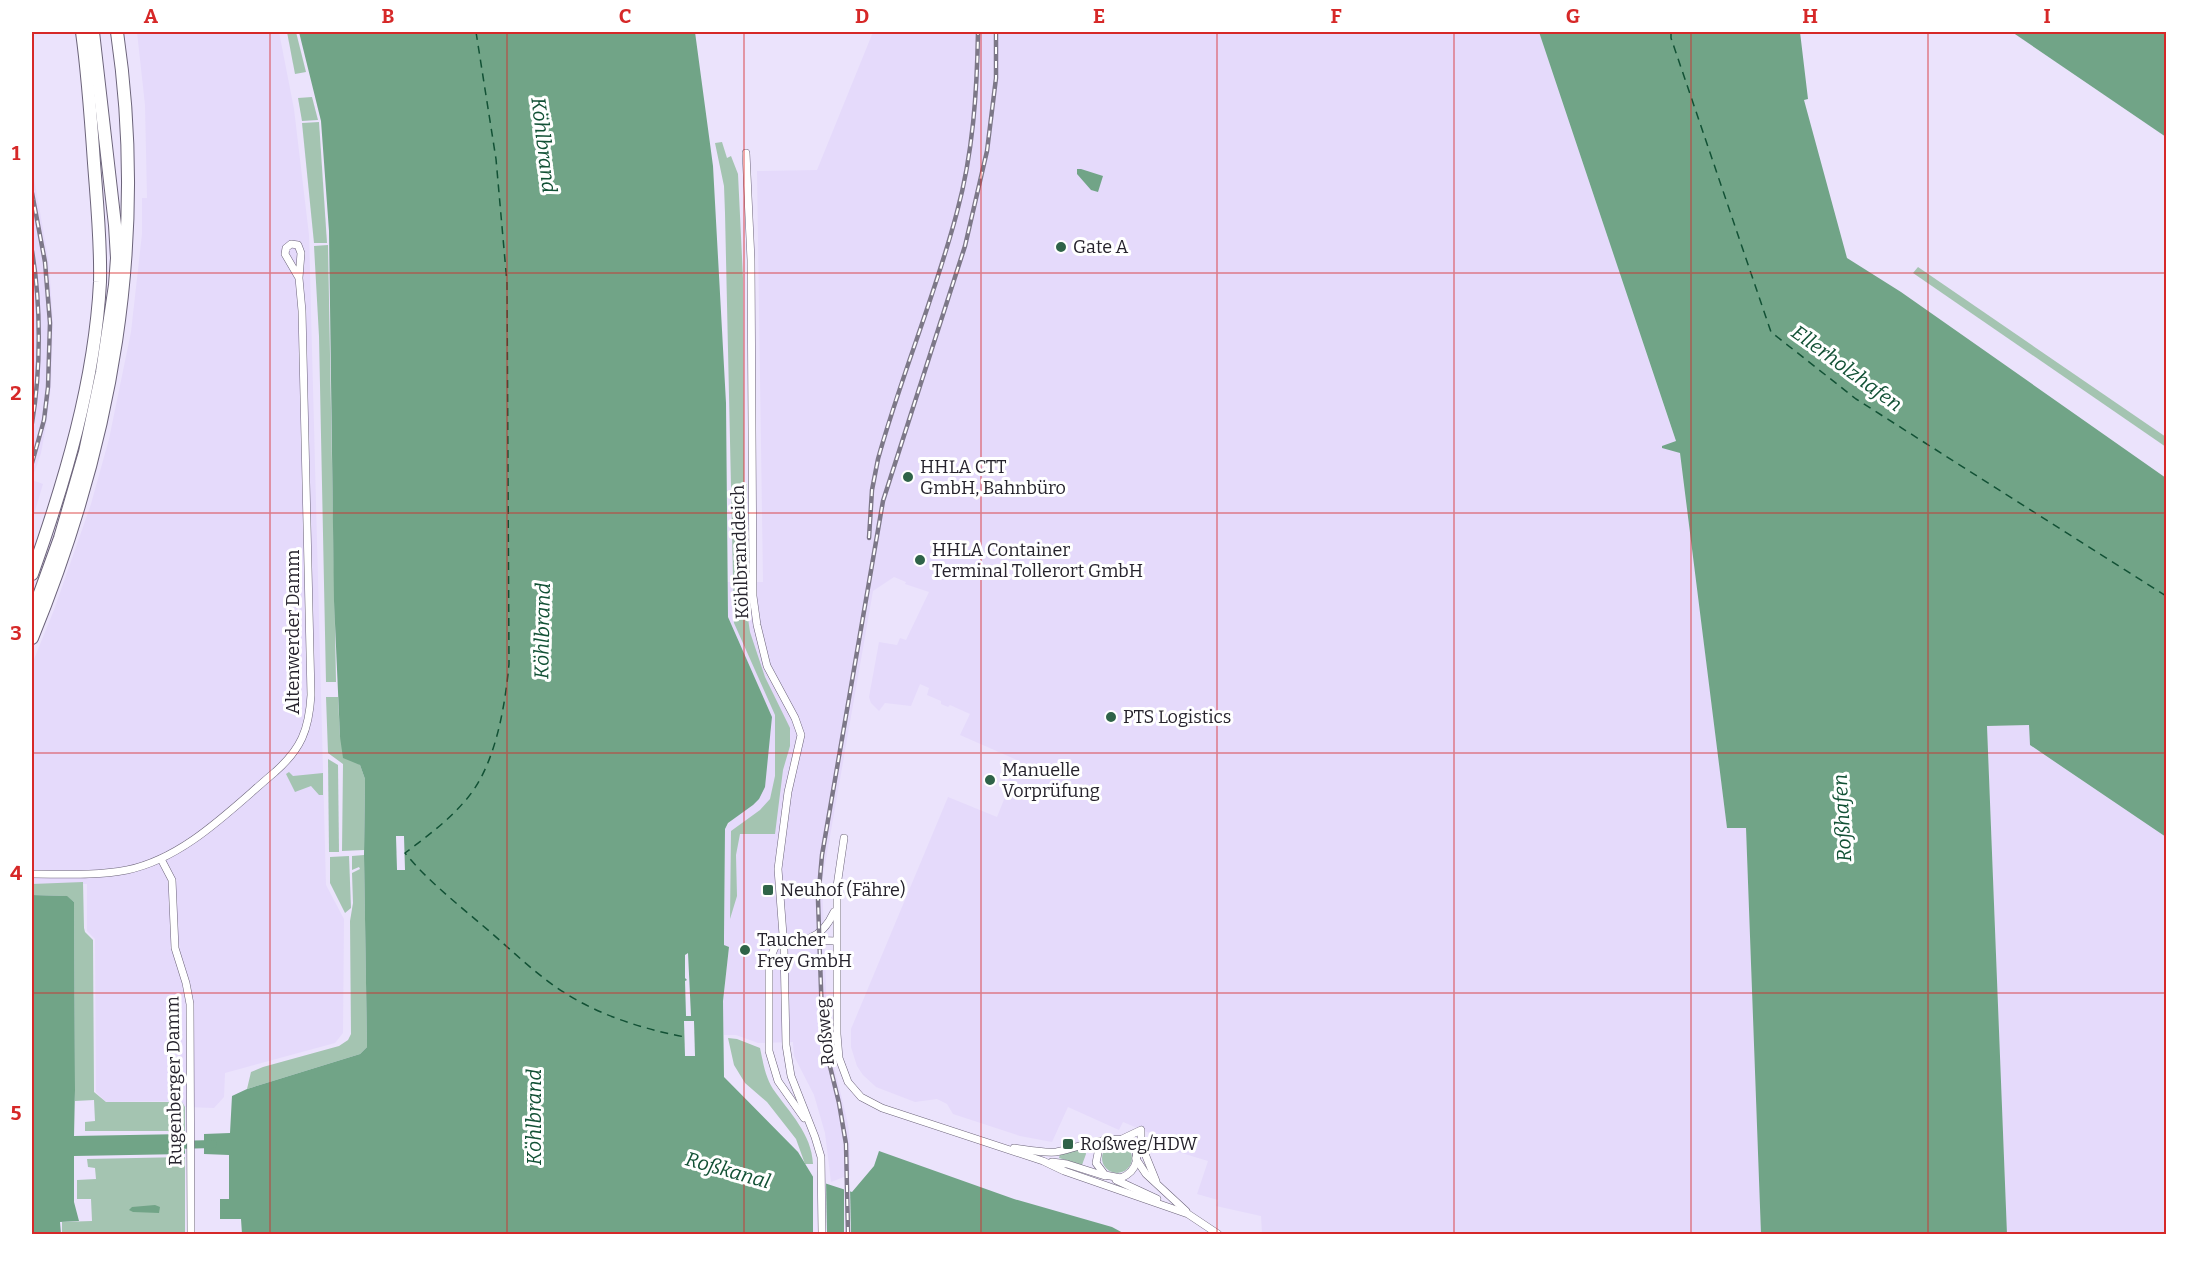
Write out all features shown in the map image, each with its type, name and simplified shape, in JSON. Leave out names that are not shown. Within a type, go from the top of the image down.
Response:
[{"type":"highway","points":[[32,574],[66,468],[82,403],[100,281],[90,105],[82,32]]},
{"type":"highway","points":[[32,638],[50,594],[86,484],[112,370],[116,251],[93,32]]},
{"type":"highway","points":[[32,615],[60,538],[77,482],[114,330],[126,257],[129,148],[117,32]]},
{"type":"street","name":"Köhlbranddeich","points":[[746,153],[751,260],[753,596],[767,666],[795,718],[801,735],[791,770],[779,860],[784,939],[786,1056],[796,1092],[819,1150],[822,1176],[822,1234]]},
{"type":"street","name":"Altenwerder Damm","points":[[32,874],[114,872],[161,859],[189,842],[212,824],[287,761],[301,742],[308,724],[311,695],[299,278]]},
{"type":"street","name":"Roßweg","points":[[844,838],[838,866],[836,907],[838,1049],[842,1070],[854,1089],[870,1103],[888,1111],[994,1144],[1188,1214]]},
{"type":"street","name":"Rugenberger Damm","points":[[161,859],[172,880],[175,948],[190,1004],[191,1234]]},
{"type":"street","points":[[808,938],[825,927],[836,907]]},
{"type":"street","points":[[784,939],[808,938],[836,941]]},
{"type":"street","name":"Köhlbranddeich","points":[[784,939],[775,947],[769,961],[769,1051],[778,1081],[811,1127]]},
{"type":"street","name":"Roßweg","points":[[994,1144],[1052,1152],[1111,1139],[1122,1139],[1141,1130],[1141,1144],[1158,1186]]},
{"type":"street","points":[[1111,1139],[1100,1146],[1096,1159],[1100,1170],[1110,1178],[1121,1178],[1128,1175],[1134,1167],[1141,1144]]},
{"type":"street","name":"Roßweg","points":[[1122,1139],[1132,1147],[1146,1174],[1158,1186],[1188,1214],[1218,1234]]},
{"type":"street","name":"Roßweg","points":[[1043,1161],[1067,1164],[1110,1178],[1149,1194],[1169,1207]]},
{"type":"shaded area","points":[[137,32],[279,32],[294,109],[309,235],[326,885],[344,919],[343,1033],[335,1043],[225,1073],[224,1097],[214,1108],[185,1107],[178,1101],[106,1102],[96,1092],[95,939],[87,931],[87,884],[32,884],[32,664],[54,610],[91,504],[109,439],[131,332],[142,234],[142,198],[147,198],[145,105]]},
{"type":"shaded area","points":[[287,32],[296,32],[306,72],[295,74]]},
{"type":"shaded area","points":[[873,32],[1539,32],[1676,442],[1662,446],[1680,453],[1727,827],[1746,827],[1761,1234],[1262,1234],[1261,1216],[1216,1206],[1218,1200],[1197,1194],[1208,1161],[1175,1151],[1171,1142],[1123,1122],[1119,1130],[1068,1107],[1052,1142],[1020,1136],[953,1114],[947,1104],[937,1099],[915,1102],[876,1087],[857,1066],[851,1047],[851,1029],[948,797],[997,817],[1011,782],[1008,780],[1017,760],[960,735],[970,714],[950,705],[948,707],[941,704],[941,701],[927,695],[929,688],[920,684],[911,706],[885,703],[879,711],[871,703],[869,697],[879,642],[897,645],[900,638],[906,640],[929,592],[905,584],[906,582],[894,577],[873,591],[822,882],[828,1041],[848,1124],[850,1143],[850,1176],[831,1182],[825,1133],[814,1095],[794,1056],[793,1042],[758,1043],[736,1035],[724,1035],[723,1001],[729,948],[724,945],[725,829],[732,819],[771,733],[772,717],[728,617],[727,582],[763,582],[757,171],[817,170]]},
{"type":"shaded area","points":[[312,97],[318,120],[302,121],[298,98]]},
{"type":"shaded area","points":[[319,122],[327,243],[314,243],[302,123]]},
{"type":"shaded area","points":[[722,142],[727,158],[731,156],[738,174],[743,278],[744,484],[747,484],[747,508],[744,520],[742,596],[749,611],[747,612],[750,632],[765,677],[790,728],[790,746],[783,770],[775,834],[740,834],[736,855],[737,896],[730,919],[731,831],[760,810],[770,799],[775,776],[775,715],[734,623],[724,186],[715,143]]},
{"type":"shaded area","points":[[32,167],[49,263],[53,323],[51,387],[47,420],[41,453],[32,479]]},
{"type":"shaded area","points":[[328,245],[336,682],[326,682],[319,336],[314,246]]},
{"type":"shaded area","points":[[1918,267],[2166,437],[2166,447],[1913,273]]},
{"type":"shaded area","points":[[32,480],[43,484],[32,521]]},
{"type":"shaded area","points":[[326,697],[338,697],[340,737],[360,765],[365,779],[364,850],[342,851],[343,764],[328,753]]},
{"type":"shaded area","points":[[2029,725],[2030,745],[2166,837],[2166,1234],[2007,1234],[1987,726]]},
{"type":"shaded area","points":[[328,759],[338,765],[339,852],[329,852]]},
{"type":"shaded area","points":[[289,772],[293,776],[323,773],[323,795],[319,795],[311,786],[295,792],[286,774]]},
{"type":"shaded area","points":[[364,855],[367,1047],[360,1054],[247,1089],[251,1072],[339,1046],[348,1040],[351,1034],[352,873],[360,869],[359,867],[352,870],[352,856]]},
{"type":"shaded area","points":[[349,856],[351,908],[345,913],[330,883],[330,857]]},
{"type":"shaded area","points":[[83,882],[84,928],[93,940],[94,1092],[106,1102],[182,1102],[185,1107],[185,1131],[85,1131],[85,1122],[95,1121],[94,1100],[75,1101],[74,902],[66,896],[32,895],[32,884]]},
{"type":"shaded area","points":[[728,1038],[760,1048],[770,1084],[804,1133],[812,1153],[813,1164],[805,1164],[796,1139],[767,1102],[745,1083],[734,1065]]},
{"type":"shaded area","points":[[1117,1143],[1123,1144],[1131,1152],[1131,1164],[1123,1172],[1117,1173],[1111,1172],[1103,1164],[1102,1158],[1103,1152],[1111,1144]]},
{"type":"shaded area","points":[[1085,1148],[1086,1154],[1082,1165],[1059,1158],[1060,1154]]},
{"type":"shaded area","points":[[185,1157],[185,1234],[62,1234],[62,1222],[92,1221],[91,1199],[77,1199],[77,1180],[96,1179],[95,1168],[88,1167],[87,1159]]},
{"type":"water","points":[[299,32],[695,32],[713,166],[726,403],[728,617],[772,717],[765,787],[759,799],[728,823],[725,829],[724,945],[729,947],[723,1001],[724,1077],[798,1152],[815,1180],[852,1192],[874,1166],[879,1151],[1014,1199],[1112,1227],[1125,1234],[242,1234],[241,1219],[220,1219],[220,1199],[229,1199],[229,1155],[204,1154],[204,1134],[230,1133],[232,1096],[247,1089],[360,1054],[367,1047],[365,779],[360,765],[343,758],[340,737],[334,601],[329,231],[321,121]]},
{"type":"water","points":[[1539,32],[1800,32],[1808,99],[1804,100],[1847,258],[1901,292],[2166,478],[2166,837],[2030,745],[2029,725],[1987,726],[2007,1234],[1761,1234],[1746,828],[1727,828],[1680,453],[1662,448],[1676,441]]},
{"type":"water","points":[[2012,32],[2166,32],[2166,137]]},
{"type":"water","points":[[1077,169],[1103,176],[1098,192],[1091,190],[1077,174]]},
{"type":"water","points":[[32,895],[67,896],[74,902],[74,1136],[185,1134],[185,1154],[74,1156],[74,1202],[79,1221],[60,1222],[61,1234],[32,1234]]},
{"type":"water","points":[[155,1205],[160,1207],[159,1213],[129,1210],[132,1207]]},
{"type":"pier","points":[[396,836],[404,836],[405,870],[397,870]]},
{"type":"pier","points":[[688,953],[691,1016],[686,1016],[685,955]]},
{"type":"pier","points":[[684,1021],[694,1021],[695,1056],[685,1056]]},
{"type":"pier","points":[[813,1176],[826,1180],[827,1234],[813,1234]]},
{"type":"pier","points":[[844,1186],[850,1188],[851,1234],[844,1233]]},
{"type":"waterway","points":[[175,1145],[213,1144]]},
{"type":"ferry route","points":[[476,32],[496,159],[507,283],[509,664],[497,737],[484,773],[475,788],[457,809],[405,853],[452,899],[535,971],[568,995],[616,1018],[685,1037]]},
{"type":"ferry route","points":[[1671,32],[1671,38],[1771,332],[1856,399],[2166,596]]},
{"type":"railway","points":[[869,538],[872,490],[878,459],[939,274],[967,167],[977,77],[978,32]]},
{"type":"railway","points":[[848,1234],[846,1144],[839,1103],[824,1042],[822,1018],[818,900],[822,855],[883,501],[965,246],[987,151],[996,78],[996,32]]},
{"type":"railway","points":[[32,193],[45,262],[50,323],[48,387],[44,420],[32,463]]},
{"type":"railway","points":[[32,251],[39,337],[32,423]]},
{"type":"place","name":"Gate A","points":[[1061,247]]},
{"type":"place","name":"HHLA CTT GmbH, Bahnbüro","points":[[908,477]]},
{"type":"place","name":"HHLA Container Terminal Tollerort GmbH","points":[[920,560]]},
{"type":"place","name":"PTS Logistics","points":[[1111,717]]},
{"type":"place","name":"Manuelle Vorprüfung","points":[[990,780]]},
{"type":"place","name":"Neuhof (Fähre)","points":[[768,890]]},
{"type":"place","name":"Taucher Frey GmbH","points":[[745,950]]},
{"type":"place","name":"Roßweg/HDW","points":[[1068,1144]]},
{"type":"water label","name":"Köhlbrand","points":[[544,145]]},
{"type":"water label","name":"Ellerholzhafen","points":[[1847,368]]},
{"type":"water label","name":"Köhlbrand","points":[[542,631]]},
{"type":"water label","name":"Roßhafen","points":[[1842,818]]},
{"type":"water label","name":"Köhlbrand","points":[[534,1117]]},
{"type":"water label","name":"Roßkanal","points":[[728,1170]]}]
